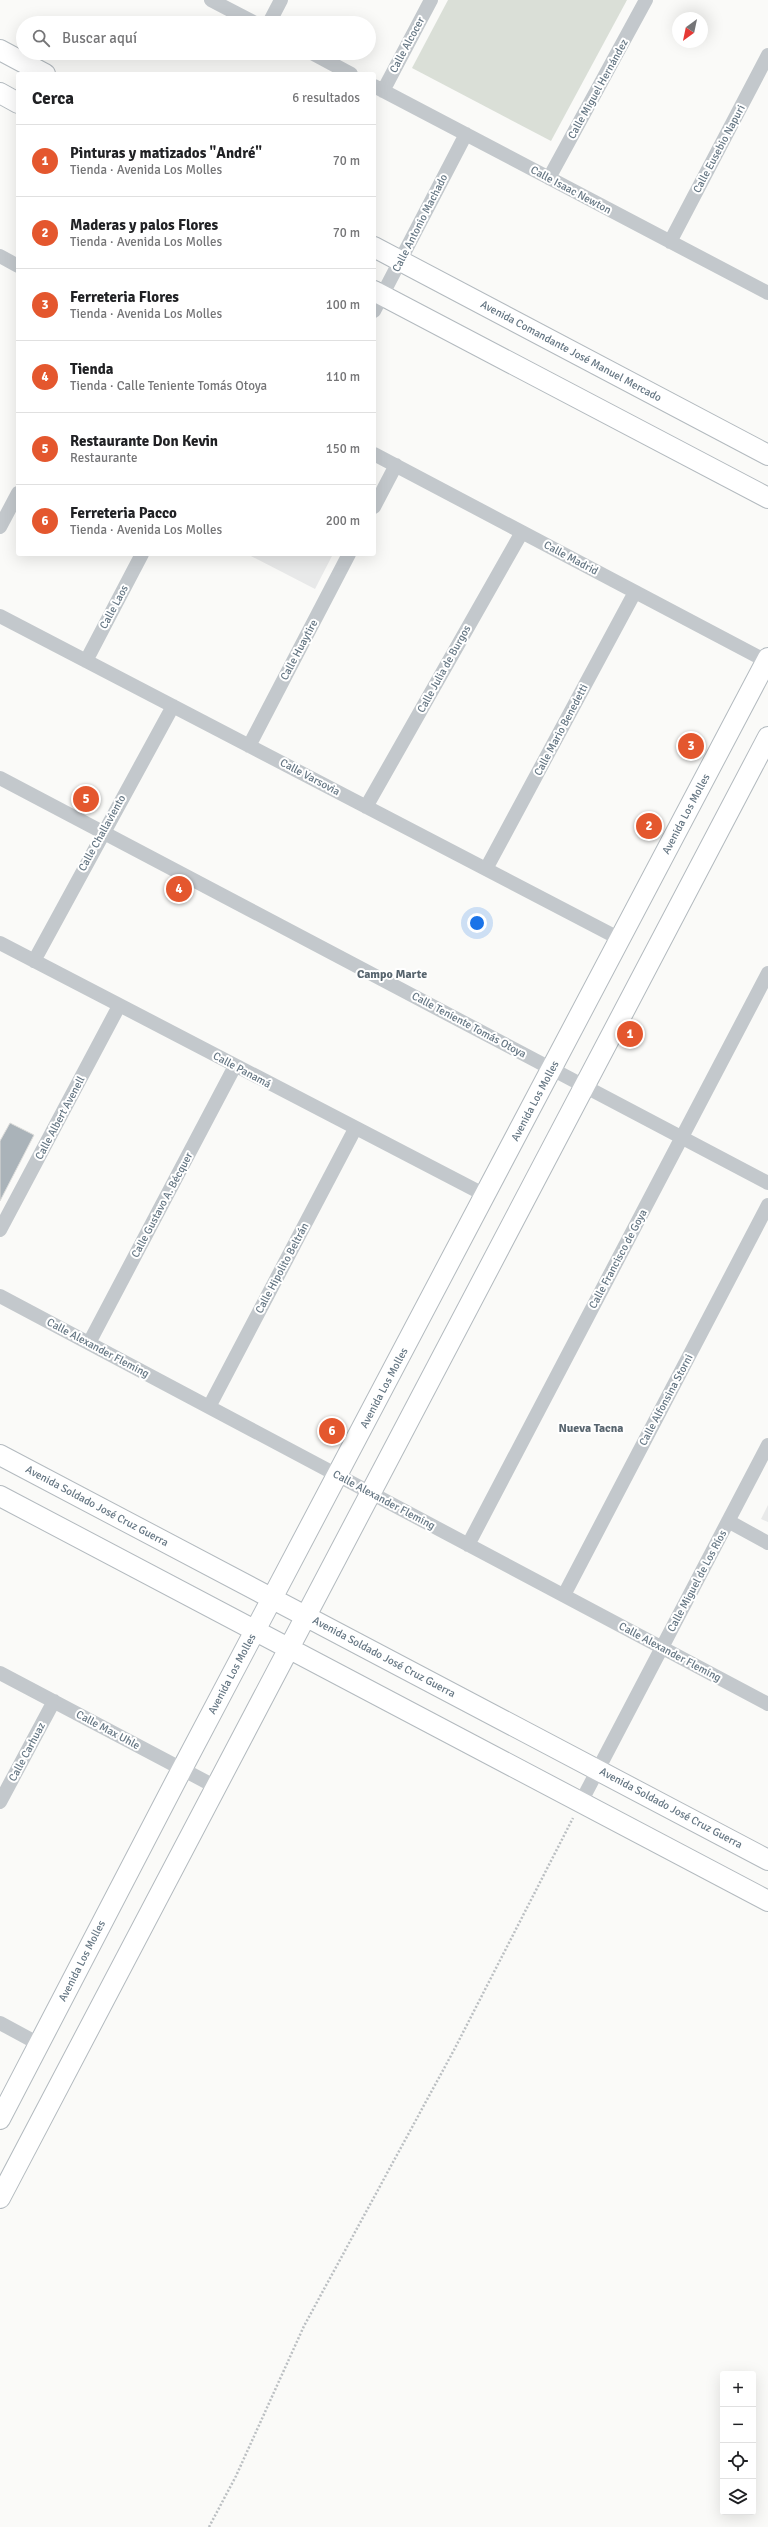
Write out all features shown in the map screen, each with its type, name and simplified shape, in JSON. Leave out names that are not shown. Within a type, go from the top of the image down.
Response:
[{"type":"street","points":[[211,0],[242,16]]},
{"type":"street","points":[[273,16],[281,0]]},
{"type":"street","name":"Calle Alcocer","points":[[378,88],[431,0]]},
{"type":"street","name":"Calle Miguel Hernández","points":[[549,178],[646,0]]},
{"type":"street","points":[[0,50],[16,58]]},
{"type":"street","name":"Calle Eusebio Napuri","points":[[670,242],[768,55]]},
{"type":"street","points":[[19,60],[42,72]]},
{"type":"street","points":[[325,60],[347,72]]},
{"type":"street","name":"Calle Isaac Newton","points":[[378,88],[768,293]]},
{"type":"street","points":[[0,94],[16,102]]},
{"type":"street","name":"Calle Antonio Machado","points":[[377,299],[400,261],[466,134]]},
{"type":"street","name":"Avenida Comandante José Manuel Mercado","points":[[376,248],[768,455]]},
{"type":"street","points":[[0,256],[16,265]]},
{"type":"street","points":[[377,299],[768,498]]},
{"type":"street","name":"Calle Madrid","points":[[376,455],[767,660]]},
{"type":"street","points":[[376,503],[396,465]]},
{"type":"street","points":[[0,527],[16,497]]},
{"type":"street","name":"Calle Julia de Burgos","points":[[366,807],[522,532]]},
{"type":"street","name":"Calle Laos","points":[[86,661],[141,556]]},
{"type":"street","name":"Calle Huaytire","points":[[249,746],[348,556]]},
{"type":"street","name":"Calle Mario Benedetti","points":[[486,869],[635,592]]},
{"type":"street","name":"Calle Varsovia","points":[[0,616],[620,939]]},
{"type":"street","name":"Avenida Los Molles","points":[[0,2118],[255,1630],[273,1599],[767,660]]},
{"type":"street","name":"Calle Challaviento","points":[[34,961],[102,832],[173,706]]},
{"type":"street","points":[[1,2193],[768,737]]},
{"type":"street","name":"Calle Teniente Tomás Otoya","points":[[0,778],[768,1183]]},
{"type":"street","name":"Calle Panamá","points":[[0,943],[355,1130],[485,1195]]},
{"type":"street","name":"Calle Francisco de Goya","points":[[468,1544],[768,973]]},
{"type":"street","name":"Calle Albert Avenell","points":[[0,1230],[119,1006]]},
{"type":"street","name":"Calle Gustavo A. Bécquer","points":[[89,1343],[235,1066]]},
{"type":"street","name":"Calle Hipolito Beltrán","points":[[209,1407],[355,1130]]},
{"type":"street","name":"Calle Alfonsina Storni","points":[[564,1595],[768,1205]]},
{"type":"street","name":"Calle Alexander Fleming","points":[[0,1296],[768,1704]]},
{"type":"street","name":"Calle Miguel de Los Ríos","points":[[581,1802],[768,1445]]},
{"type":"street","name":"Avenida Soldado José Cruz Guerra","points":[[0,1455],[768,1860]]},
{"type":"street","points":[[0,1496],[768,1901]]},
{"type":"street","points":[[728,1521],[768,1543]]},
{"type":"street","name":"Calle Max Uhle","points":[[0,1673],[216,1787]]},
{"type":"street","name":"Calle Carhuaz","points":[[0,1802],[54,1701]]},
{"type":"street","points":[[0,2023],[40,2044]]},
{"type":"path","points":[[209,2527],[236,2476],[304,2326],[454,2050],[581,1802]]},
{"type":"shaded area","points":[[448,0],[627,0],[551,141],[412,68]]},
{"type":"shaded area","points":[[251,556],[332,556],[315,589]]},
{"type":"shaded area","points":[[768,1505],[768,1522],[761,1519]]},
{"type":"building","points":[[10,1123],[34,1135],[0,1201],[0,1141]]},
{"type":"place","name":"Ferreteria Flores","points":[[691,746]]},
{"type":"place","name":"Restaurante Don Kevin","points":[[86,799]]},
{"type":"place","name":"Maderas y palos Flores","points":[[649,826]]},
{"type":"place","name":"Tienda","points":[[179,889]]},
{"type":"place","name":"Pinturas y matizados \"André\"","points":[[630,1034]]},
{"type":"place","name":"Ferreteria Pacco","points":[[332,1431]]},
{"type":"district","name":"Campo Marte","points":[[392,974]]},
{"type":"district","name":"Nueva Tacna","points":[[591,1428]]}]
